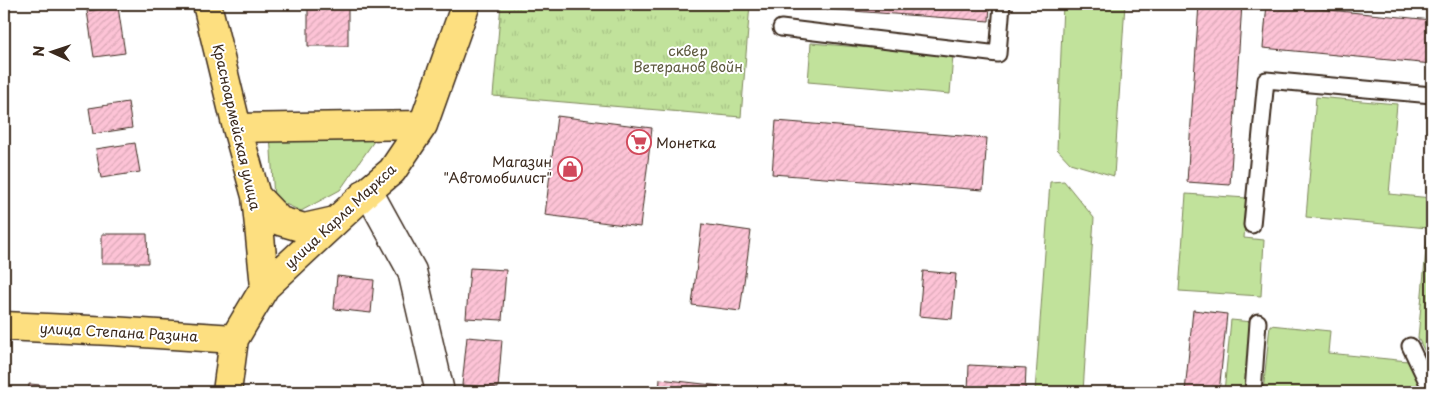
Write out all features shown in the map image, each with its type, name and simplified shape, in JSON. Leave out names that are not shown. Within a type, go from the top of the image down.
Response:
[{"type":"main road","name":"Красноармейская улица","points":[[207,4],[237,128],[256,196],[265,287]]},
{"type":"main road","name":"улица Карла Маркса","points":[[265,287],[335,221],[392,171],[423,125],[466,4]]},
{"type":"main road","points":[[237,128],[423,125]]},
{"type":"main road","points":[[256,196],[280,221],[304,228],[335,221]]},
{"type":"main road","points":[[227,392],[234,339],[265,287]]},
{"type":"main road","name":"улица Степана Разина","points":[[4,326],[234,339]]},
{"type":"street","points":[[368,191],[412,271],[440,392]]},
{"type":"lane","points":[[781,28],[998,54],[1002,4]]},
{"type":"lane","points":[[1252,225],[1266,80],[1432,95]]},
{"type":"lane","points":[[1253,392],[1258,322]]},
{"type":"lane","points":[[1410,346],[1432,392]]},
{"type":"green space","name":"сквер Ветеранов войн","points":[[501,4],[750,4],[741,117],[493,96]]},
{"type":"green space","points":[[1063,4],[1125,4],[1114,176],[1070,163],[1057,149]]},
{"type":"green space","points":[[811,43],[953,55],[950,94],[808,82]]},
{"type":"green space","points":[[1316,97],[1397,104],[1389,194],[1432,198],[1432,366],[1418,338],[1428,228],[1306,217]]},
{"type":"green space","points":[[381,131],[340,190],[301,211],[274,199],[270,134]]},
{"type":"green space","points":[[1064,181],[1094,218],[1083,392],[1035,392],[1050,182]]},
{"type":"green space","points":[[1186,194],[1247,198],[1244,238],[1264,240],[1261,296],[1179,291]]},
{"type":"green space","points":[[1231,320],[1253,322],[1246,392],[1224,392]]},
{"type":"green space","points":[[1270,325],[1330,331],[1328,353],[1408,361],[1423,392],[1263,392]]},
{"type":"building","points":[[784,4],[990,4],[989,21],[784,6]]},
{"type":"building","points":[[1199,4],[1242,4],[1230,185],[1187,182]]},
{"type":"building","points":[[1267,4],[1432,20],[1432,64],[1263,48]]},
{"type":"building","points":[[118,7],[125,53],[94,57],[87,11]]},
{"type":"building","points":[[308,7],[348,7],[348,46],[308,46]]},
{"type":"building","points":[[128,102],[132,128],[93,134],[89,108]]},
{"type":"building","points":[[557,116],[652,128],[640,227],[545,215]]},
{"type":"building","points":[[776,121],[987,138],[983,190],[772,174]]},
{"type":"building","points":[[135,143],[140,172],[101,178],[96,149]]},
{"type":"building","points":[[702,224],[751,231],[740,311],[692,305]]},
{"type":"building","points":[[102,234],[147,234],[148,263],[102,263]]},
{"type":"building","points":[[470,268],[506,270],[502,320],[466,318]]},
{"type":"building","points":[[923,271],[956,274],[952,319],[919,316]]},
{"type":"building","points":[[337,276],[374,280],[371,313],[334,309]]},
{"type":"building","points":[[1193,310],[1227,314],[1219,392],[1185,392]]},
{"type":"building","points":[[467,337],[502,340],[498,388],[462,385]]},
{"type":"building","points":[[969,365],[1026,368],[1025,392],[968,391]]},
{"type":"building","points":[[660,379],[721,386],[720,392],[659,392]]},
{"type":"building","points":[[29,384],[54,386],[54,392],[28,392]]},
{"type":"place","name":"Монетка","points":[[639,142]]},
{"type":"place","name":"Магазин \"Автомобилист\"","points":[[570,169]]}]
